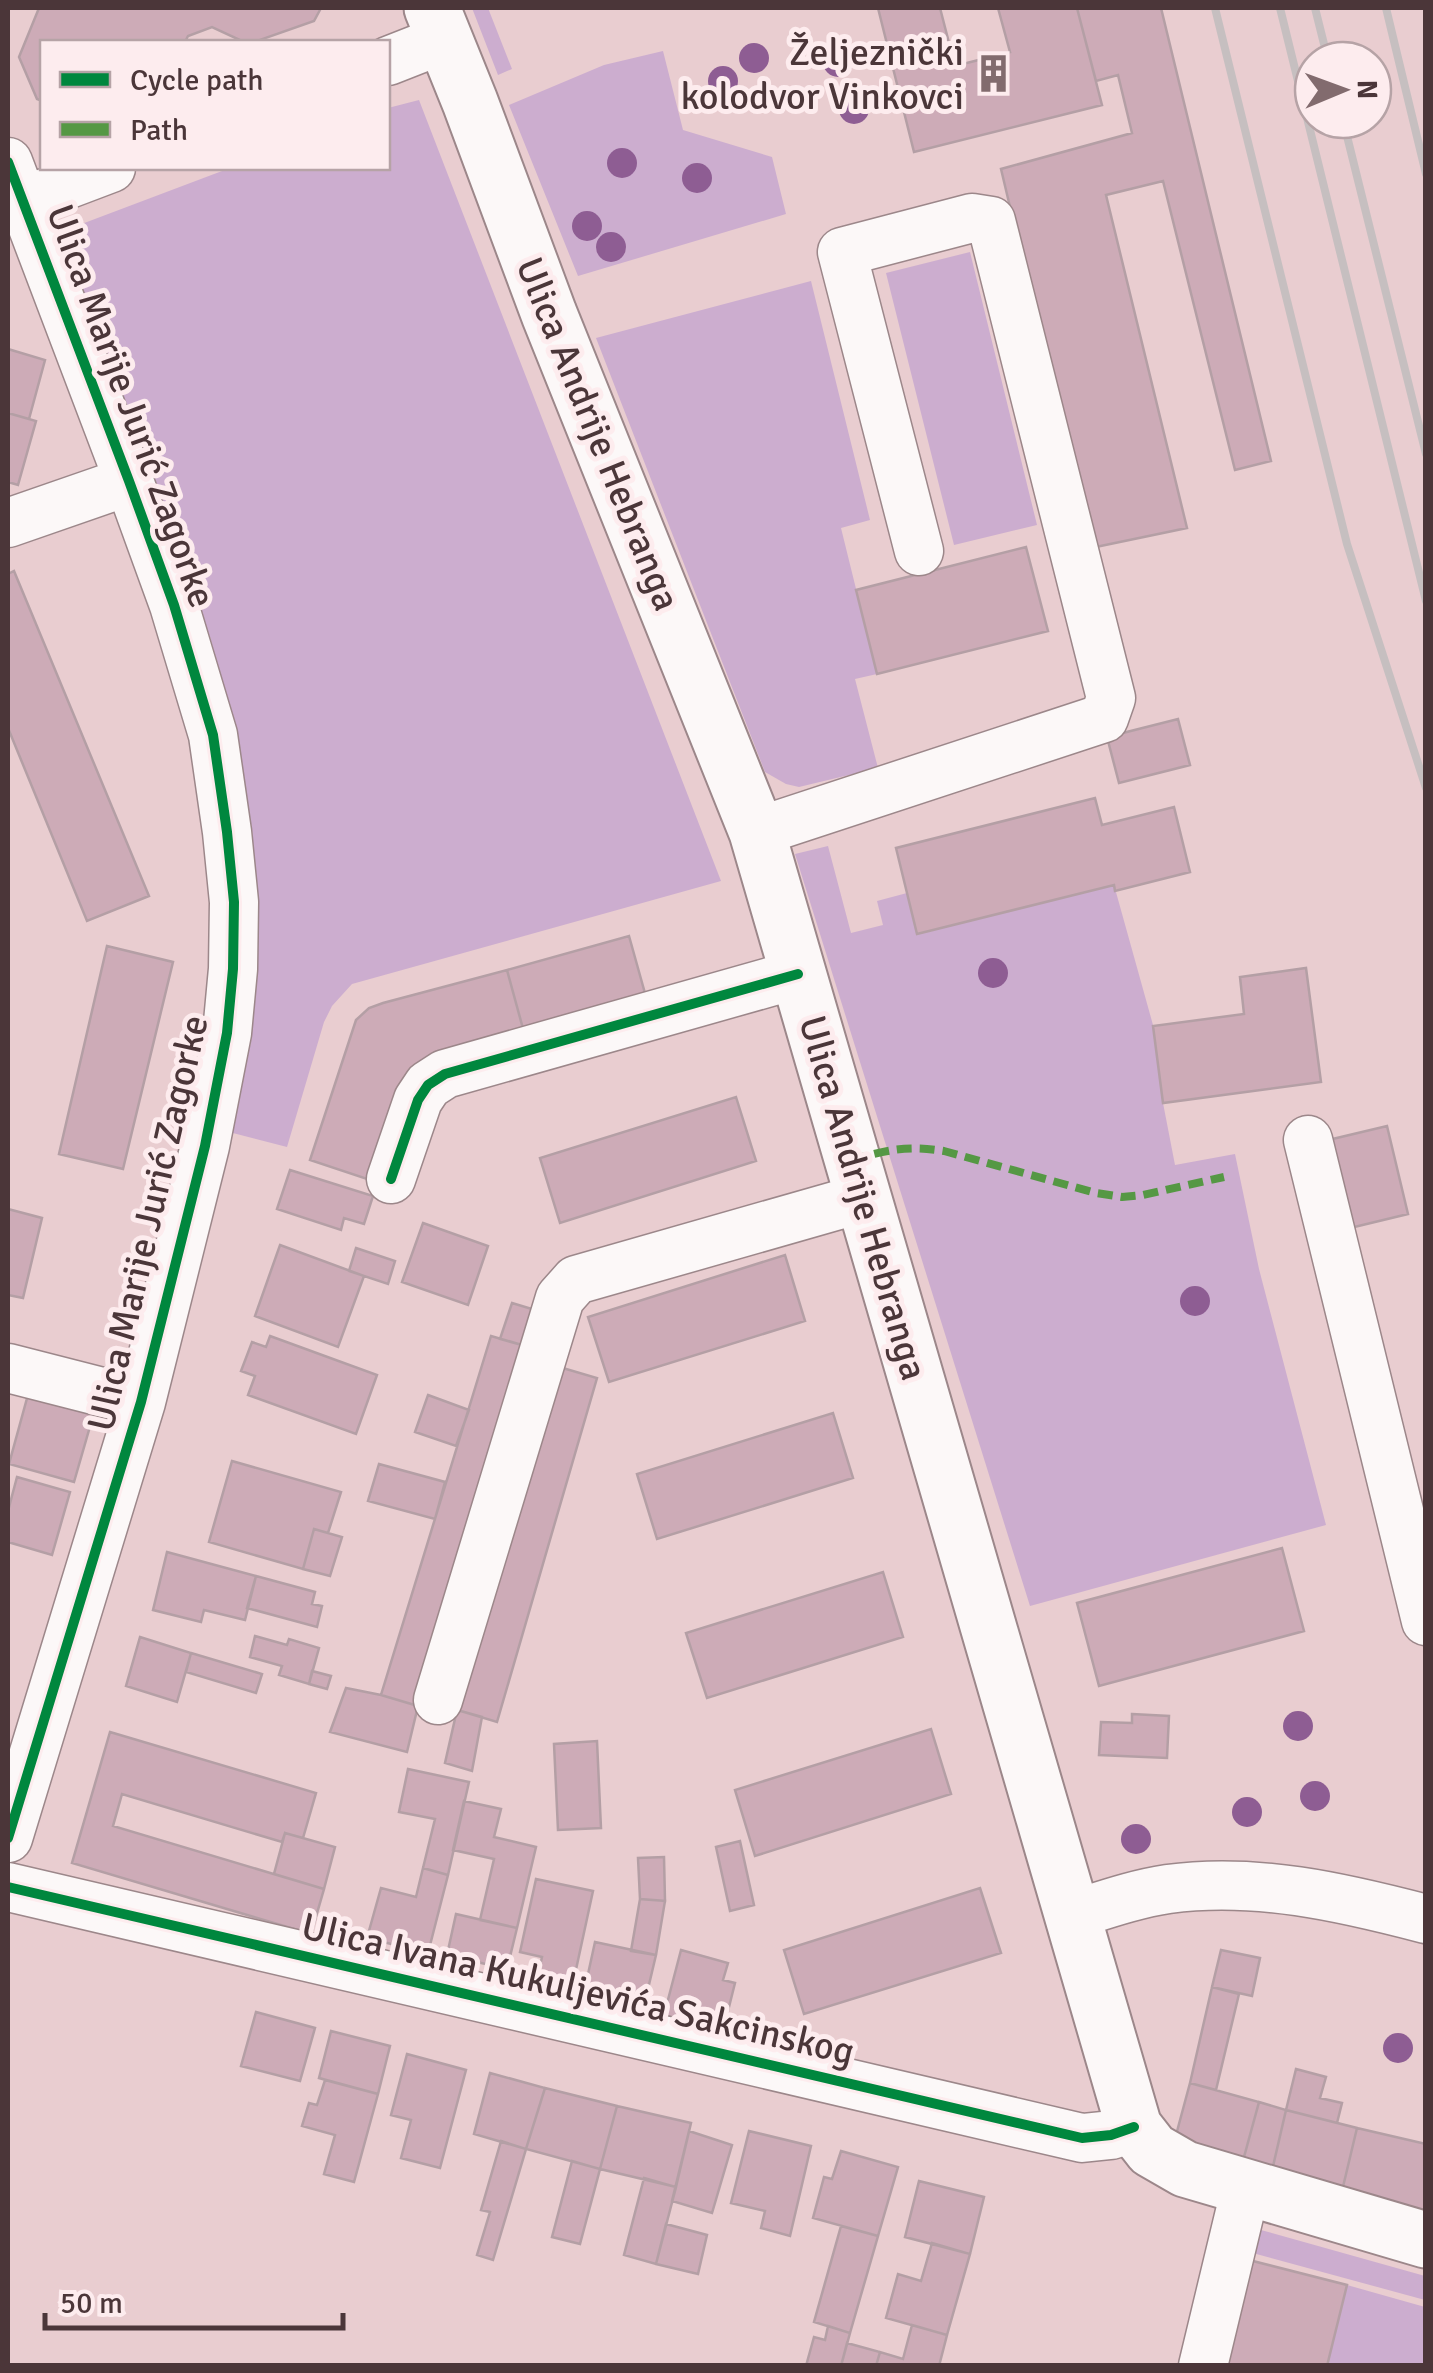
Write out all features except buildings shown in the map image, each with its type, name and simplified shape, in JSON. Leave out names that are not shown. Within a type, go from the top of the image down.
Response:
[{"type":"main road","name":"Ulica Andrije Hebranga","points":[[438,23],[556,333],[757,832],[1134,2127]]},
{"type":"main road","points":[[1134,2127],[1152,2150],[1184,2169],[1426,2240]]},
{"type":"street","points":[[390,59],[438,23]]},
{"type":"street","points":[[13,190],[102,170]]},
{"type":"street","name":"Ulica Marije Jurić Zagorke","points":[[8,1838],[141,1402],[205,1146],[227,1033],[234,969],[234,902],[213,735],[174,605],[129,481],[13,190]]},
{"type":"street","points":[[757,832],[1104,718],[1111,698],[991,222],[981,218],[842,252],[919,551]]},
{"type":"street","points":[[8,523],[129,481]]},
{"type":"street","points":[[391,1180],[418,1100],[428,1085],[445,1074],[798,974]]},
{"type":"street","points":[[1308,1140],[1426,1622]]},
{"type":"street","points":[[438,1700],[560,1298],[576,1280],[864,1198]]},
{"type":"street","points":[[8,1368],[141,1402]]},
{"type":"street","points":[[1072,1915],[1139,1895],[1209,1885],[1306,1892],[1426,1918]]},
{"type":"street","name":"Ulica Ivana Kukuljevića Sakcinskog","points":[[8,1887],[1082,2138],[1111,2135],[1134,2127]]},
{"type":"street","points":[[1204,2366],[1246,2187]]},
{"type":"shaded area","points":[[472,8],[488,8],[512,69],[498,75]]},
{"type":"shaded area","points":[[663,51],[683,130],[772,157],[786,214],[578,276],[509,105],[604,65]]},
{"type":"shaded area","points":[[419,100],[721,881],[352,984],[332,1006],[324,1022],[287,1147],[229,1132],[251,1042],[258,970],[252,829],[229,706],[210,637],[68,250],[79,225],[225,170],[390,170],[390,107]]},
{"type":"shaded area","points":[[970,252],[1037,525],[954,545],[886,273]]},
{"type":"shaded area","points":[[811,281],[870,520],[841,528],[877,674],[855,679],[878,768],[799,787],[765,772],[596,338]]},
{"type":"shaded area","points":[[828,846],[851,933],[883,925],[877,901],[907,893],[917,934],[1114,885],[1153,1025],[1175,1165],[1235,1154],[1259,1269],[1326,1525],[1030,1606],[795,854]]},
{"type":"shaded area","points":[[1261,2230],[1425,2276],[1425,2300],[1249,2252]]},
{"type":"shaded area","points":[[1347,2285],[1425,2307],[1425,2365],[1327,2366]]},
{"type":"railway","points":[[1215,8],[1347,544],[1426,788]]},
{"type":"railway","points":[[1280,8],[1426,601]]},
{"type":"railway","points":[[1315,8],[1323,40]]},
{"type":"railway","points":[[1386,8],[1426,174]]},
{"type":"railway","points":[[1348,140],[1426,454]]},
{"type":"marked path","points":[[852,1160],[897,1150],[944,1151],[1122,1197],[1224,1177]]},
{"type":"cycle path","points":[[8,162],[174,605],[213,735],[234,902],[227,1033],[205,1146],[141,1402],[8,1838]]},
{"type":"cycle path","points":[[391,1179],[418,1100],[428,1085],[445,1074],[798,974]]},
{"type":"cycle path","points":[[8,1887],[1082,2138],[1111,2135],[1134,2127]]},
{"type":"place","name":"Željeznički kolodvor Vinkovci","points":[[994,74]]}]
